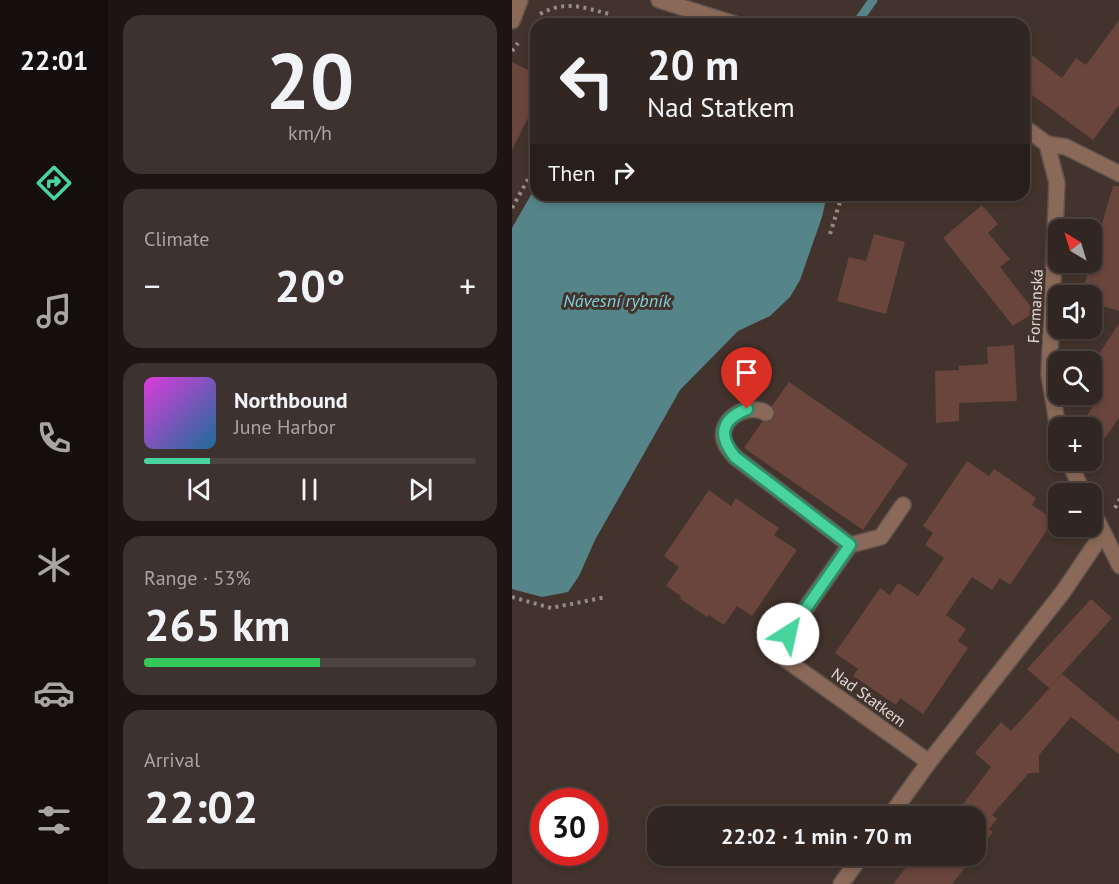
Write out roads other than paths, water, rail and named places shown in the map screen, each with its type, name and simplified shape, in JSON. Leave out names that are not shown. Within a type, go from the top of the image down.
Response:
[{"type":"street","points":[[512,21],[520,0]]},
{"type":"street","points":[[659,0],[716,18]]},
{"type":"street","points":[[1030,131],[1047,144],[1066,147],[1120,174]]},
{"type":"street","name":"Formanská","points":[[1047,144],[1057,183],[1049,375],[1056,417]]},
{"type":"street","points":[[766,413],[759,408],[747,409],[735,414],[724,427],[725,444],[735,457],[850,545],[881,537],[903,505]]},
{"type":"street","points":[[897,806],[929,762],[1063,592],[1103,533],[1120,566]]},
{"type":"street","name":"Nad Statkem","points":[[850,545],[776,652],[929,762]]},
{"type":"street","points":[[841,884],[854,866]]},
{"type":"water","name":"Návesní rybník","points":[[530,196],[530,201],[826,201],[800,280],[790,297],[770,316],[738,331],[680,390],[595,540],[579,576],[568,592],[542,597],[512,589],[512,228]]},
{"type":"waterway","points":[[860,18],[873,0]]}]
